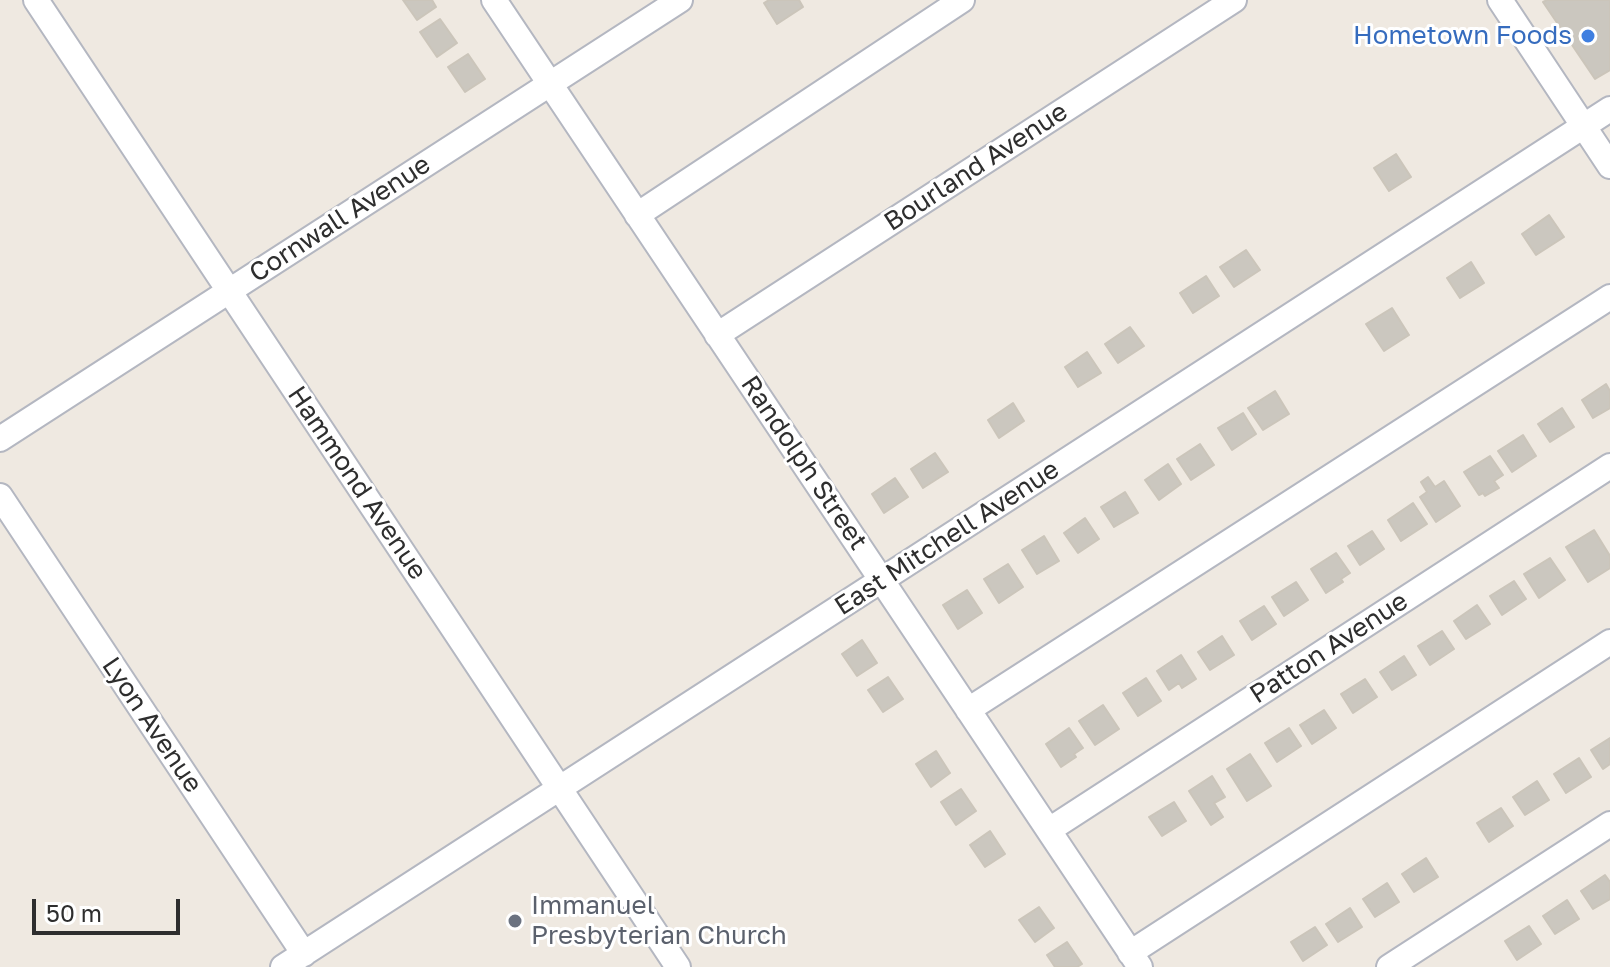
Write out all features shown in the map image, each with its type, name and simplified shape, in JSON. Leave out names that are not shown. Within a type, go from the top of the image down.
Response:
[{"type":"street","name":"Hammond Avenue","points":[[36,0],[678,967]]},
{"type":"street","name":"Randolph Street","points":[[494,0],[1135,960]]},
{"type":"street","name":"Cornwall Avenue","points":[[0,439],[680,0]]},
{"type":"street","points":[[637,215],[962,0]]},
{"type":"street","name":"Bourland Avenue","points":[[717,335],[1234,0]]},
{"type":"street","points":[[1500,0],[1610,166]]},
{"type":"street","name":"East Mitchell Avenue","points":[[294,960],[1610,109]]},
{"type":"street","points":[[968,710],[1610,297]]},
{"type":"street","name":"Patton Avenue","points":[[1049,830],[1610,466]]},
{"type":"street","name":"Lyon Avenue","points":[[0,496],[294,960]]},
{"type":"street","points":[[1135,960],[1610,642]]},
{"type":"street","points":[[1389,967],[1610,824]]},
{"type":"building","points":[[403,0],[432,0],[436,7],[417,20]]},
{"type":"building","points":[[769,0],[799,0],[803,7],[777,24],[764,3]]},
{"type":"building","name":"Hometown Foods","points":[[1610,0],[1610,70],[1595,79],[1543,2]]},
{"type":"building","points":[[440,19],[457,43],[437,57],[420,32]]},
{"type":"building","points":[[468,54],[485,79],[465,92],[448,67]]},
{"type":"building","points":[[1396,154],[1411,177],[1389,191],[1374,168]]},
{"type":"building","points":[[1549,215],[1564,237],[1536,255],[1522,234]]},
{"type":"building","points":[[1246,250],[1260,270],[1234,287],[1220,267]]},
{"type":"building","points":[[1471,262],[1484,283],[1460,298],[1447,278]]},
{"type":"building","points":[[1206,276],[1219,296],[1193,313],[1180,293]]},
{"type":"building","points":[[1392,308],[1409,335],[1384,351],[1366,324]]},
{"type":"building","points":[[1130,327],[1144,346],[1118,363],[1105,344]]},
{"type":"building","points":[[1087,352],[1101,373],[1078,387],[1065,367]]},
{"type":"building","points":[[1606,384],[1610,391],[1610,408],[1593,418],[1582,400]]},
{"type":"building","points":[[1275,391],[1289,414],[1263,430],[1248,408]]},
{"type":"building","points":[[1013,403],[1024,421],[999,438],[988,420]]},
{"type":"building","points":[[1562,408],[1574,427],[1550,442],[1538,424]]},
{"type":"building","points":[[1243,413],[1256,434],[1232,450],[1218,428]]},
{"type":"building","points":[[1523,435],[1536,456],[1512,472],[1498,451]]},
{"type":"building","points":[[1200,444],[1214,465],[1191,480],[1177,459]]},
{"type":"building","points":[[935,453],[948,472],[923,488],[911,469]]},
{"type":"building","points":[[1490,456],[1503,475],[1494,481],[1499,488],[1485,496],[1483,493],[1479,495],[1464,472]]},
{"type":"building","points":[[1168,464],[1181,484],[1159,500],[1145,480]]},
{"type":"building","points":[[1428,477],[1435,487],[1444,481],[1460,506],[1436,522],[1420,497],[1427,492],[1421,482]]},
{"type":"building","points":[[895,478],[908,497],[884,513],[872,494]]},
{"type":"building","points":[[1125,492],[1138,513],[1114,527],[1101,507]]},
{"type":"building","points":[[1413,503],[1427,524],[1401,541],[1388,520]]},
{"type":"building","points":[[1085,518],[1099,539],[1078,553],[1064,533]]},
{"type":"building","points":[[1594,530],[1610,556],[1610,568],[1588,582],[1566,547]]},
{"type":"building","points":[[1372,531],[1384,549],[1360,565],[1348,546]]},
{"type":"building","points":[[1044,536],[1059,561],[1037,574],[1022,550]]},
{"type":"building","points":[[1336,553],[1350,573],[1341,579],[1343,582],[1326,593],[1311,569]]},
{"type":"building","points":[[1550,558],[1565,580],[1539,598],[1524,574]]},
{"type":"building","points":[[1008,564],[1023,587],[999,603],[984,579]]},
{"type":"building","points":[[1514,581],[1526,599],[1502,615],[1490,596]]},
{"type":"building","points":[[1296,582],[1308,600],[1284,616],[1272,597]]},
{"type":"building","points":[[967,590],[982,613],[958,629],[943,605]]},
{"type":"building","points":[[1477,605],[1490,624],[1466,639],[1454,621]]},
{"type":"building","points":[[1264,606],[1276,624],[1252,640],[1240,621]]},
{"type":"building","points":[[1442,631],[1454,649],[1430,665],[1418,646]]},
{"type":"building","points":[[1222,636],[1234,655],[1210,670],[1198,652]]},
{"type":"building","points":[[862,640],[877,663],[857,676],[842,654]]},
{"type":"building","points":[[1181,655],[1196,679],[1182,688],[1179,683],[1169,690],[1157,671]]},
{"type":"building","points":[[1404,656],[1416,675],[1392,690],[1380,672]]},
{"type":"building","points":[[888,677],[903,699],[883,712],[868,690]]},
{"type":"building","points":[[1146,678],[1161,701],[1138,716],[1123,693]]},
{"type":"building","points":[[1365,679],[1377,697],[1353,713],[1341,694]]},
{"type":"building","points":[[1103,705],[1119,729],[1095,745],[1079,721]]},
{"type":"building","points":[[1324,710],[1336,728],[1312,744],[1300,725]]},
{"type":"building","points":[[1069,728],[1083,748],[1061,767],[1046,744]]},
{"type":"building","points":[[1289,728],[1301,746],[1277,762],[1265,743]]},
{"type":"building","points":[[1610,738],[1610,764],[1603,769],[1591,750]]},
{"type":"building","points":[[936,751],[950,773],[931,787],[916,764]]},
{"type":"building","points":[[1250,754],[1271,786],[1247,801],[1227,769]]},
{"type":"building","points":[[1579,758],[1591,777],[1566,793],[1554,774]]},
{"type":"building","points":[[1212,776],[1225,797],[1214,803],[1223,817],[1211,825],[1189,791]]},
{"type":"building","points":[[1537,781],[1549,800],[1525,815],[1513,797]]},
{"type":"building","points":[[961,789],[976,811],[956,825],[941,802]]},
{"type":"building","points":[[1174,802],[1186,821],[1162,836],[1149,817]]},
{"type":"building","points":[[1501,808],[1513,826],[1489,842],[1477,823]]},
{"type":"building","points":[[990,831],[1005,854],[985,867],[970,845]]},
{"type":"building","points":[[1426,858],[1438,877],[1414,892],[1402,874]]},
{"type":"building","points":[[1605,875],[1610,882],[1610,899],[1593,909],[1581,891]]},
{"type":"building","points":[[1387,883],[1399,902],[1375,917],[1363,899]]},
{"type":"building","points":[[1567,900],[1579,919],[1555,934],[1543,916]]},
{"type":"building","points":[[1039,907],[1054,928],[1035,942],[1019,920]]},
{"type":"building","points":[[1350,908],[1362,927],[1338,942],[1326,924]]},
{"type":"building","points":[[1529,926],[1541,944],[1517,960],[1505,941]]},
{"type":"building","points":[[1315,927],[1327,945],[1303,961],[1291,942]]},
{"type":"building","points":[[1067,942],[1082,964],[1077,967],[1055,967],[1047,955]]},
{"type":"place","name":"Hometown Foods","points":[[1588,36]]},
{"type":"place","name":"Immanuel Presbyterian Church","points":[[515,921]]}]
